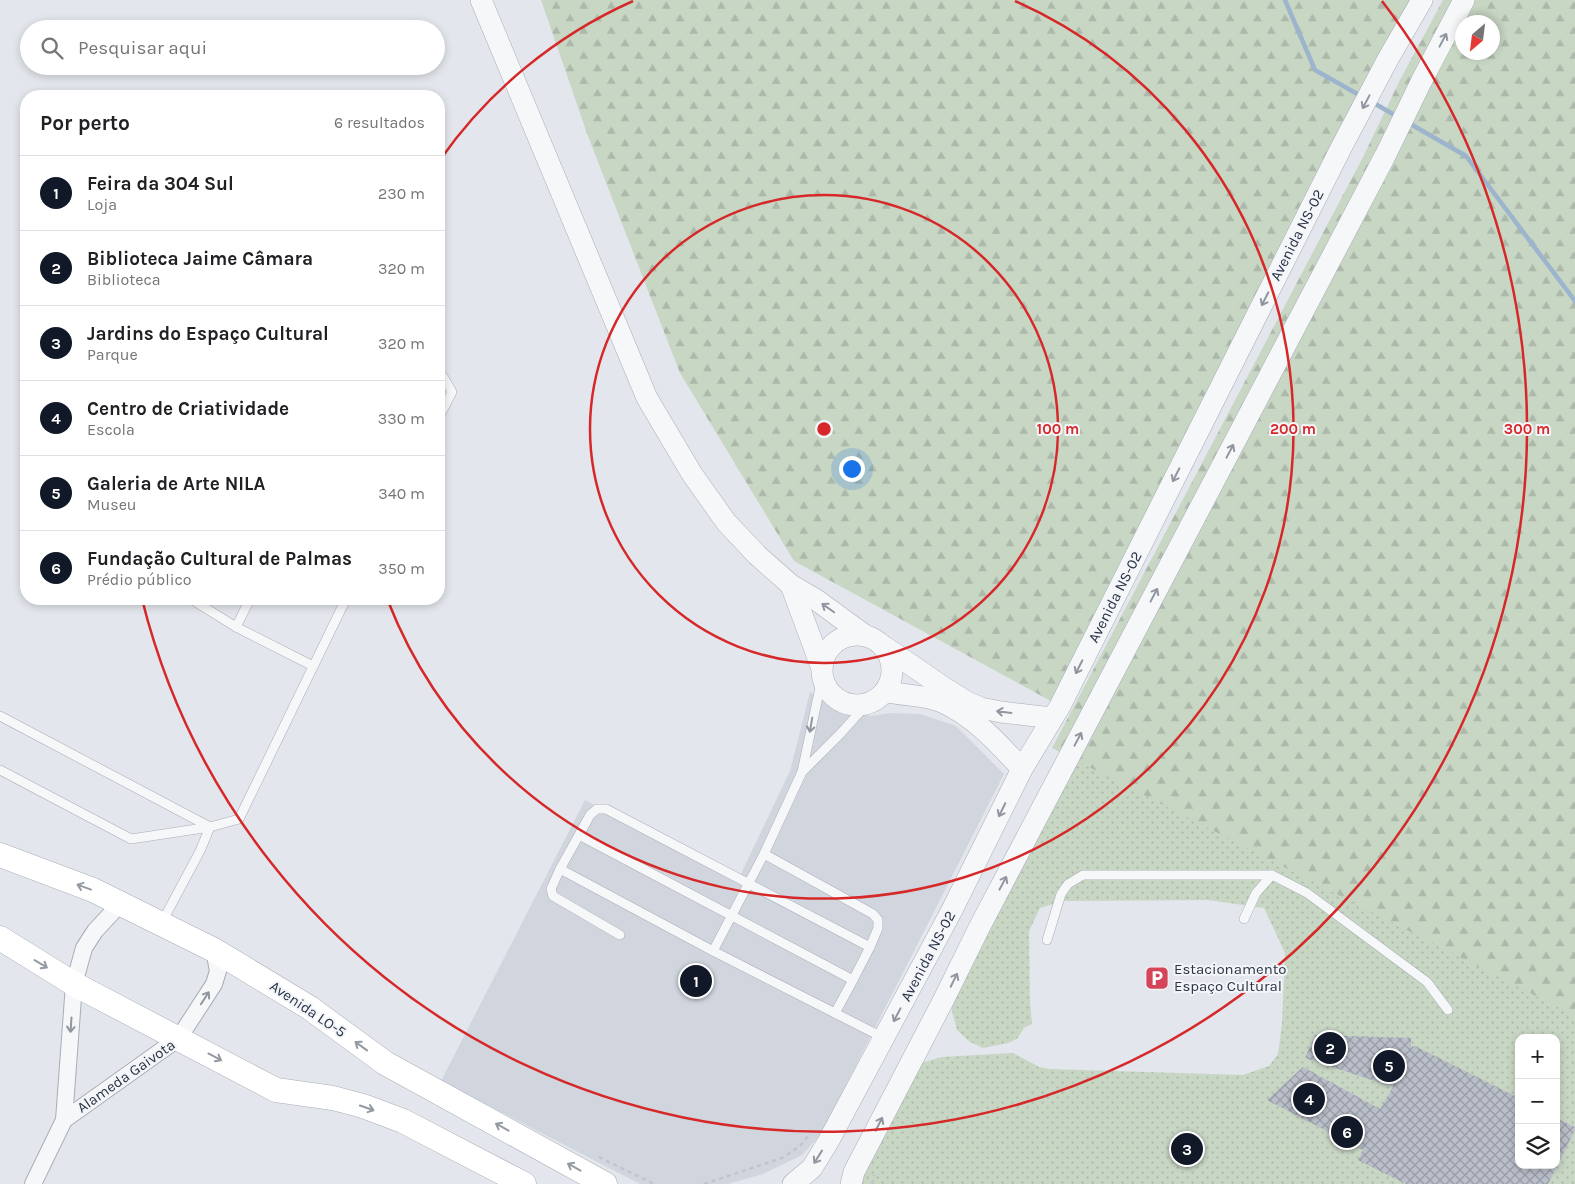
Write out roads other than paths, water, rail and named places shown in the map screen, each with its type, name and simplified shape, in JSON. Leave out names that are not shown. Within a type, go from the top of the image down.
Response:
[{"type":"main road","name":"Avenida LO-5","points":[[0,855],[93,890],[214,950],[310,1008],[385,1063],[605,1184]]},
{"type":"main road","points":[[0,938],[74,984],[276,1090],[333,1098],[363,1106],[403,1121],[524,1184]]},
{"type":"street","points":[[481,0],[647,398],[692,474],[726,522],[757,555],[791,585],[815,599],[863,634],[875,639],[884,647],[967,702],[981,708],[1001,712],[1052,718]]},
{"type":"street","name":"Avenida NS-02","points":[[793,1184],[812,1168],[828,1142],[952,910],[1022,769],[1052,718],[1342,146],[1422,0]]},
{"type":"street","points":[[851,1184],[854,1172],[985,918],[1385,156],[1464,0]]},
{"type":"street","points":[[791,585],[826,688],[834,697],[844,703],[855,705],[866,704],[877,699],[885,691],[892,674],[892,664],[884,647]]},
{"type":"street","points":[[822,672],[825,652],[835,641],[848,635],[863,634]]},
{"type":"street","points":[[885,691],[934,700],[958,710],[977,724],[1022,769]]},
{"type":"street","name":"Alameda Gaivota","points":[[33,1184],[64,1120],[74,984],[84,948],[95,931],[120,904]]},
{"type":"street","name":"Alameda Gaivota","points":[[64,1120],[179,1038],[214,984],[218,971],[214,950]]},
{"type":"lane","points":[[445,380],[452,392],[445,405]]},
{"type":"lane","points":[[201,605],[236,627],[312,666]]},
{"type":"lane","points":[[236,627],[247,605]]},
{"type":"lane","points":[[0,770],[131,840],[210,827],[239,819],[343,605]]},
{"type":"lane","points":[[713,951],[764,854],[802,772],[822,672]]},
{"type":"lane","points":[[802,772],[841,733],[866,704]]},
{"type":"lane","points":[[0,716],[210,827]]},
{"type":"lane","points":[[620,936],[552,896],[551,889],[560,869],[590,815],[597,809],[606,809],[870,947]]},
{"type":"lane","points":[[161,924],[200,851],[210,827]]},
{"type":"lane","points":[[579,835],[853,980]]},
{"type":"lane","points":[[764,854],[874,914],[878,920],[878,928],[870,947],[835,1013]]},
{"type":"lane","points":[[560,869],[713,951],[884,1038]]},
{"type":"lane","points":[[1047,940],[1060,894],[1068,884],[1083,875],[1272,875],[1306,893],[1427,982],[1448,1010]]},
{"type":"lane","points":[[1244,919],[1256,892],[1272,875]]},
{"type":"waterway","points":[[1285,0],[1315,70],[1361,96]]},
{"type":"waterway","points":[[1372,102],[1398,117]]},
{"type":"waterway","points":[[1407,122],[1466,156],[1575,301]]},
{"type":"place","name":"Estacionamento Espaço Cultural","points":[[1157,978]]},
{"type":"place","name":"Feira da 304 Sul","points":[[696,981]]},
{"type":"place","name":"Biblioteca Jaime Câmara","points":[[1330,1048]]},
{"type":"place","name":"Galeria de Arte NILA","points":[[1389,1066]]},
{"type":"place","name":"Centro de Criatividade","points":[[1309,1099]]},
{"type":"place","name":"Fundação Cultural de Palmas","points":[[1347,1132]]},
{"type":"place","name":"Jardins do Espaço Cultural","points":[[1187,1149]]}]
